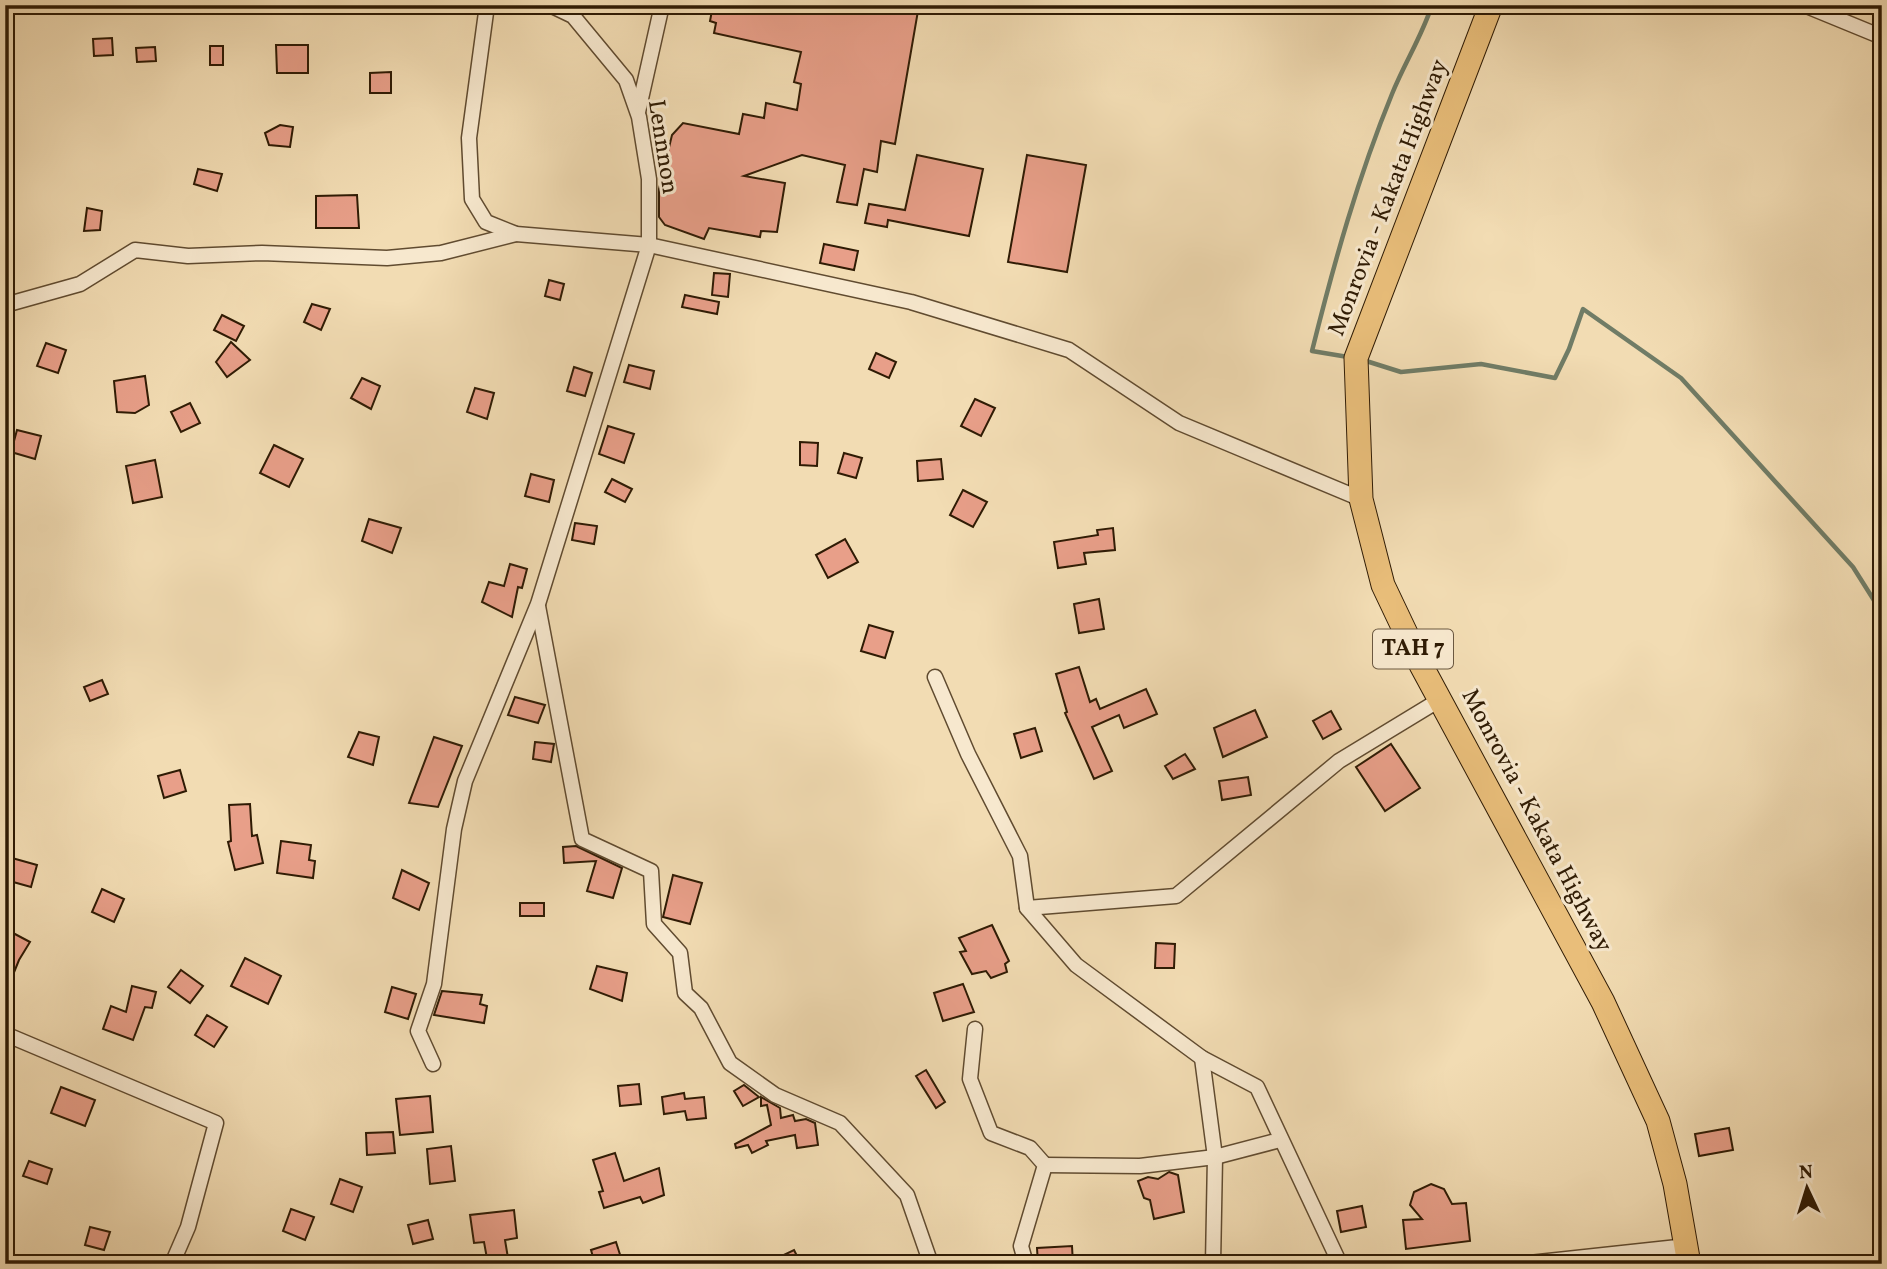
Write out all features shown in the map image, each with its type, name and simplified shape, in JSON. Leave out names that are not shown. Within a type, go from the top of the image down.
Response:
[{"type":"highway","name":"Monrovia - Kakata Highway","points":[[1491,5],[1356,358],[1361,499],[1383,584],[1421,666],[1603,1002],[1658,1121],[1688,1255]]},
{"type":"street","points":[[488,5],[469,138],[472,199],[485,222],[516,234],[649,245],[911,302],[1069,350],[1179,423],[1361,499]]},
{"type":"street","name":"Lennnon","points":[[433,1064],[418,1031],[433,984],[465,782],[538,604],[649,245],[649,179],[638,113],[626,80],[573,16],[550,5]]},
{"type":"street","points":[[638,113],[662,5]]},
{"type":"street","points":[[1804,5],[1882,37]]},
{"type":"street","points":[[5,305],[80,284],[135,250],[188,256],[262,253],[387,258],[441,253],[516,234]]},
{"type":"street","points":[[538,604],[582,839],[651,871],[654,924],[680,953],[685,993],[701,1008],[730,1063],[775,1096],[840,1123],[907,1195],[931,1264]]},
{"type":"street","points":[[935,677],[968,754],[1020,856],[1027,908],[1076,965],[1202,1058],[1257,1087],[1340,1264]]},
{"type":"street","points":[[1027,908],[1176,896],[1339,761],[1441,699]]},
{"type":"street","points":[[975,1029],[970,1079],[991,1133],[1030,1148],[1045,1165],[1140,1166],[1215,1157],[1280,1140]]},
{"type":"street","points":[[5,1034],[216,1123],[187,1227],[172,1264]]},
{"type":"street","points":[[1202,1058],[1215,1157],[1213,1264]]},
{"type":"street","points":[[1026,1264],[1021,1246],[1045,1165]]},
{"type":"street","points":[[1520,1264],[1688,1255]]},
{"type":"building","points":[[713,5],[919,5],[895,144],[881,141],[877,172],[864,169],[857,205],[837,202],[845,165],[802,155],[744,176],[785,183],[777,232],[761,231],[760,237],[709,228],[704,239],[665,225],[659,217],[659,189],[672,135],[683,123],[739,134],[743,114],[764,118],[766,103],[797,110],[801,84],[794,82],[801,52],[714,33],[716,23],[710,21]]},
{"type":"building","points":[[112,38],[113,55],[94,56],[93,39]]},
{"type":"building","points":[[276,45],[308,45],[308,73],[277,73]]},
{"type":"building","points":[[210,46],[223,46],[223,65],[210,65]]},
{"type":"building","points":[[155,47],[156,61],[137,62],[136,48]]},
{"type":"building","points":[[391,72],[391,93],[370,93],[370,73]]},
{"type":"building","points":[[280,125],[293,127],[290,147],[269,145],[265,133]]},
{"type":"building","points":[[917,155],[983,169],[969,236],[888,220],[887,227],[865,223],[869,204],[905,210]]},
{"type":"building","points":[[1027,155],[1086,165],[1067,272],[1008,262]]},
{"type":"building","points":[[198,169],[222,174],[217,191],[194,184]]},
{"type":"building","points":[[357,195],[359,228],[316,228],[316,196]]},
{"type":"building","points":[[87,208],[102,211],[100,230],[84,231]]},
{"type":"building","points":[[824,244],[858,251],[854,270],[820,263]]},
{"type":"building","points":[[714,273],[730,274],[728,297],[712,295]]},
{"type":"building","points":[[549,280],[564,284],[560,300],[545,296]]},
{"type":"building","points":[[685,295],[719,302],[717,314],[682,307]]},
{"type":"building","points":[[312,304],[330,309],[321,330],[304,322]]},
{"type":"building","points":[[222,315],[244,326],[236,341],[214,330]]},
{"type":"building","points":[[231,342],[250,360],[227,377],[216,362]]},
{"type":"building","points":[[46,343],[66,350],[58,373],[37,366]]},
{"type":"building","points":[[876,353],[896,362],[889,378],[869,369]]},
{"type":"building","points":[[629,365],[654,371],[650,389],[624,382]]},
{"type":"building","points":[[574,367],[592,373],[585,396],[567,391]]},
{"type":"building","points":[[145,376],[149,405],[135,413],[117,412],[114,381]]},
{"type":"building","points":[[362,378],[380,386],[371,409],[351,398]]},
{"type":"building","points":[[475,388],[494,393],[487,419],[467,412]]},
{"type":"building","points":[[975,399],[995,408],[981,436],[961,426]]},
{"type":"building","points":[[190,403],[200,423],[181,432],[171,412]]},
{"type":"building","points":[[608,426],[634,434],[624,463],[599,454]]},
{"type":"building","points":[[17,430],[41,436],[35,459],[11,452]]},
{"type":"building","points":[[800,442],[818,443],[817,466],[800,465]]},
{"type":"building","points":[[274,445],[303,459],[289,487],[260,473]]},
{"type":"building","points":[[844,453],[862,458],[856,478],[838,473]]},
{"type":"building","points":[[941,459],[943,479],[918,481],[917,461]]},
{"type":"building","points":[[155,460],[162,497],[133,503],[126,466]]},
{"type":"building","points":[[531,474],[554,480],[549,502],[525,496]]},
{"type":"building","points":[[612,479],[632,489],[625,502],[605,492]]},
{"type":"building","points":[[963,490],[987,502],[973,527],[950,515]]},
{"type":"building","points":[[369,519],[401,528],[392,553],[362,541]]},
{"type":"building","points":[[575,523],[597,526],[594,544],[572,540]]},
{"type":"building","points":[[1113,528],[1115,550],[1084,553],[1086,564],[1058,568],[1054,542],[1098,535],[1097,530]]},
{"type":"building","points":[[845,539],[858,562],[828,578],[816,555]]},
{"type":"building","points":[[510,564],[527,569],[522,588],[518,587],[512,617],[482,602],[489,582],[504,586]]},
{"type":"building","points":[[1099,599],[1104,629],[1079,633],[1074,604]]},
{"type":"building","points":[[869,625],[893,632],[885,658],[861,651]]},
{"type":"building","points":[[1079,667],[1090,702],[1096,699],[1100,709],[1146,689],[1157,714],[1124,728],[1119,715],[1092,727],[1112,771],[1094,779],[1065,713],[1067,712],[1056,674]]},
{"type":"building","points":[[102,680],[108,694],[90,701],[84,687]]},
{"type":"building","points":[[515,697],[545,705],[538,723],[508,715]]},
{"type":"building","points":[[1255,710],[1267,737],[1223,757],[1214,728]]},
{"type":"building","points":[[1331,711],[1341,729],[1323,739],[1313,721]]},
{"type":"building","points":[[1035,728],[1042,751],[1021,758],[1014,734]]},
{"type":"building","points":[[359,732],[379,737],[373,765],[348,757]]},
{"type":"building","points":[[434,737],[462,746],[438,807],[409,803]]},
{"type":"building","points":[[535,742],[554,744],[551,762],[533,759]]},
{"type":"building","points":[[1391,744],[1420,788],[1385,811],[1356,767]]},
{"type":"building","points":[[1185,754],[1195,769],[1173,779],[1165,766]]},
{"type":"building","points":[[180,770],[186,791],[164,798],[158,776]]},
{"type":"building","points":[[1248,777],[1251,795],[1222,800],[1219,781]]},
{"type":"building","points":[[250,804],[252,836],[257,835],[263,863],[235,870],[228,842],[231,841],[229,805]]},
{"type":"building","points":[[281,841],[311,845],[309,860],[315,861],[313,878],[277,873]]},
{"type":"building","points":[[576,846],[622,868],[613,898],[587,891],[596,861],[564,863],[563,847]]},
{"type":"building","points":[[12,858],[37,865],[31,887],[6,880]]},
{"type":"building","points":[[402,870],[429,883],[419,910],[393,898]]},
{"type":"building","points":[[673,875],[702,883],[690,924],[663,917]]},
{"type":"building","points":[[102,889],[124,899],[114,922],[92,912]]},
{"type":"building","points":[[520,903],[544,903],[544,916],[520,916]]},
{"type":"building","points":[[992,925],[1009,961],[1005,964],[1007,972],[991,978],[986,971],[972,974],[960,952],[966,951],[959,938]]},
{"type":"building","points":[[13,933],[30,942],[19,960],[6,992],[5,948]]},
{"type":"building","points":[[1156,943],[1175,944],[1174,968],[1155,968]]},
{"type":"building","points":[[245,958],[281,976],[268,1004],[231,986]]},
{"type":"building","points":[[597,966],[627,973],[622,1001],[590,989]]},
{"type":"building","points":[[181,970],[203,986],[190,1003],[168,987]]},
{"type":"building","points":[[963,984],[974,1012],[943,1021],[934,993]]},
{"type":"building","points":[[132,986],[156,992],[152,1008],[145,1007],[133,1040],[103,1029],[111,1006],[126,1012]]},
{"type":"building","points":[[392,987],[416,994],[408,1019],[385,1012]]},
{"type":"building","points":[[442,991],[482,995],[480,1004],[487,1006],[484,1023],[434,1015]]},
{"type":"building","points":[[207,1015],[227,1027],[214,1047],[195,1035]]},
{"type":"building","points":[[926,1070],[945,1102],[936,1108],[916,1076]]},
{"type":"building","points":[[639,1084],[641,1104],[620,1106],[618,1086]]},
{"type":"building","points":[[744,1085],[759,1097],[743,1106],[734,1091]]},
{"type":"building","points":[[61,1087],[95,1100],[85,1126],[51,1113]]},
{"type":"building","points":[[684,1093],[685,1099],[704,1097],[706,1118],[687,1120],[685,1111],[664,1114],[662,1097]]},
{"type":"building","points":[[430,1096],[433,1132],[400,1135],[396,1099]]},
{"type":"building","points":[[761,1097],[780,1108],[781,1118],[793,1115],[795,1121],[806,1119],[815,1123],[818,1145],[797,1148],[795,1135],[766,1141],[768,1145],[752,1153],[748,1145],[736,1148],[735,1144],[771,1125],[767,1105],[761,1106]]},
{"type":"building","points":[[1729,1128],[1733,1150],[1699,1156],[1695,1134]]},
{"type":"building","points":[[393,1132],[395,1153],[367,1155],[366,1133]]},
{"type":"building","points":[[451,1146],[455,1181],[430,1184],[427,1149]]},
{"type":"building","points":[[615,1153],[624,1181],[659,1168],[664,1195],[643,1203],[640,1197],[604,1208],[599,1192],[603,1191],[593,1160]]},
{"type":"building","points":[[29,1161],[52,1169],[47,1184],[23,1176]]},
{"type":"building","points":[[1169,1172],[1178,1175],[1184,1212],[1154,1219],[1150,1200],[1144,1198],[1138,1181],[1148,1177],[1158,1179]]},
{"type":"building","points":[[340,1179],[362,1187],[353,1212],[331,1204]]},
{"type":"building","points":[[1431,1184],[1444,1189],[1452,1204],[1466,1203],[1470,1241],[1406,1249],[1403,1220],[1422,1219],[1410,1205],[1414,1192]]},
{"type":"building","points":[[1362,1206],[1366,1227],[1341,1232],[1337,1211]]},
{"type":"building","points":[[291,1209],[314,1217],[305,1240],[283,1231]]},
{"type":"building","points":[[514,1210],[517,1238],[505,1240],[509,1264],[488,1264],[484,1242],[474,1243],[470,1215]]},
{"type":"building","points":[[428,1220],[433,1239],[413,1244],[408,1225]]},
{"type":"building","points":[[90,1227],[110,1232],[104,1250],[85,1245]]},
{"type":"building","points":[[616,1242],[623,1264],[595,1264],[591,1250]]},
{"type":"building","points":[[1072,1246],[1073,1264],[1038,1264],[1037,1248]]},
{"type":"building","points":[[794,1250],[801,1264],[765,1264]]},
{"type":"waterway","points":[[1348,357],[1312,351],[1338,253],[1368,157],[1392,94],[1432,5]]},
{"type":"waterway","points":[[1363,360],[1401,372],[1481,364],[1555,378],[1583,309],[1681,378],[1853,567],[1882,613]]}]
